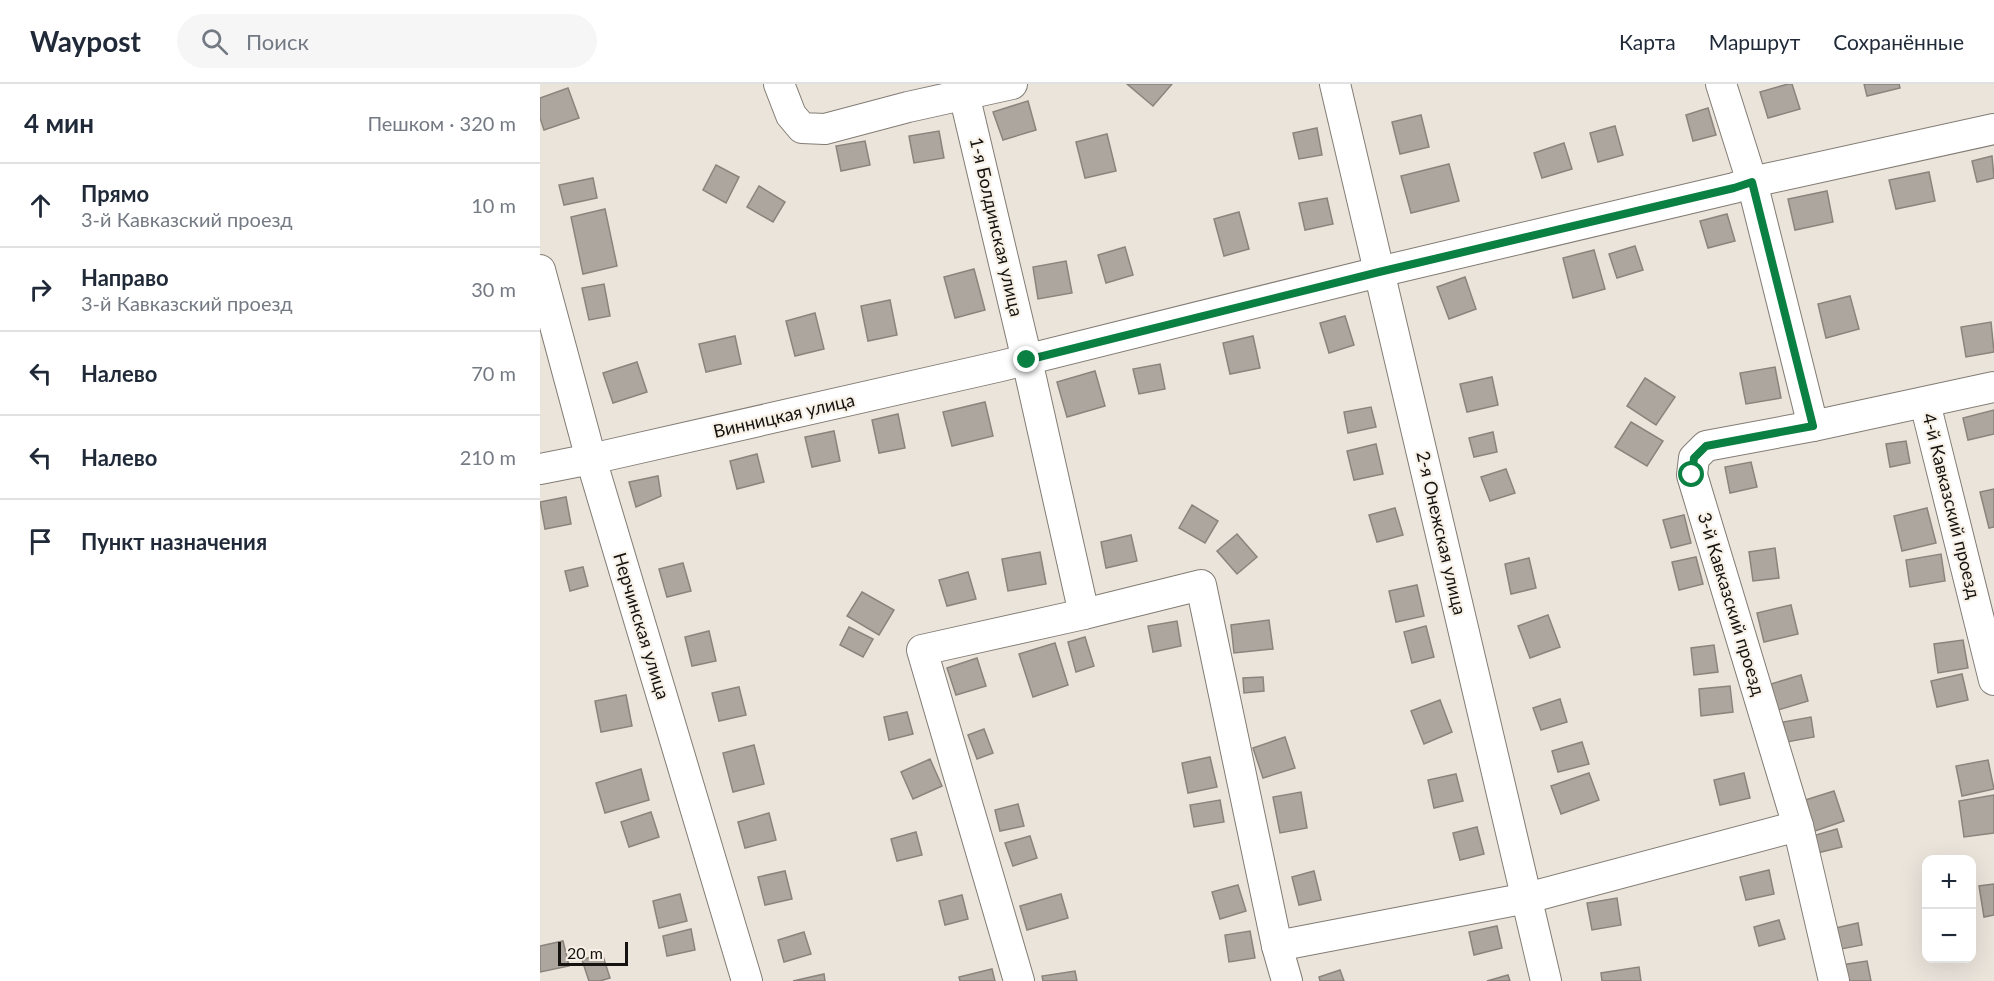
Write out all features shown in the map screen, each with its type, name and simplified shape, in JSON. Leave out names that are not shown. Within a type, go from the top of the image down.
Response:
[{"type":"street","points":[[779,84],[791,115],[802,128],[825,129],[904,96],[964,94],[1012,84]]},
{"type":"street","name":"2-я Онежская улица","points":[[1335,84],[1546,981]]},
{"type":"street","points":[[1721,84],[1752,182],[1813,426]]},
{"type":"street","name":"1-я Болдинская улица","points":[[964,94],[1084,614]]},
{"type":"street","name":"Винницкая улица","points":[[540,469],[1027,360],[1752,182],[1994,129]]},
{"type":"street","name":"Нерчинская улица","points":[[540,270],[591,459],[747,981]]},
{"type":"street","name":"3-й Кавказский проезд","points":[[1834,981],[1798,826],[1692,475],[1694,458],[1706,446],[1813,426],[1994,387]]},
{"type":"street","name":"4-й Кавказский проезд","points":[[1925,403],[1994,680]]},
{"type":"street","points":[[1019,981],[922,650],[1201,585],[1277,946],[1287,981]]},
{"type":"street","points":[[1277,946],[1527,898],[1798,826]]},
{"type":"building","points":[[1127,84],[1172,84],[1153,106]]},
{"type":"building","points":[[1792,84],[1800,109],[1768,118],[1760,92]]},
{"type":"building","points":[[1864,84],[1899,84],[1900,88],[1867,96]]},
{"type":"building","points":[[568,88],[579,118],[544,130],[540,118],[540,98]]},
{"type":"building","points":[[1028,101],[1036,130],[1003,140],[993,112]]},
{"type":"building","points":[[1708,108],[1716,135],[1693,141],[1686,115]]},
{"type":"building","points":[[1421,115],[1429,147],[1400,154],[1392,122]]},
{"type":"building","points":[[1615,126],[1623,155],[1598,162],[1590,133]]},
{"type":"building","points":[[1317,128],[1322,155],[1299,159],[1293,133]]},
{"type":"building","points":[[939,131],[944,158],[914,163],[909,136]]},
{"type":"building","points":[[1107,134],[1116,171],[1085,178],[1076,142]]},
{"type":"building","points":[[865,141],[870,165],[841,171],[836,146]]},
{"type":"building","points":[[1564,143],[1572,169],[1542,178],[1534,153]]},
{"type":"building","points":[[1992,156],[1994,178],[1977,182],[1972,161]]},
{"type":"building","points":[[1449,164],[1459,201],[1411,213],[1401,176]]},
{"type":"building","points":[[716,165],[739,177],[726,203],[703,190]]},
{"type":"building","points":[[1929,172],[1935,201],[1896,209],[1889,180]]},
{"type":"building","points":[[593,178],[597,198],[564,205],[559,185]]},
{"type":"building","points":[[759,186],[785,202],[773,222],[747,207]]},
{"type":"building","points":[[1827,191],[1833,222],[1795,230],[1788,199]]},
{"type":"building","points":[[1327,198],[1333,224],[1305,230],[1299,203]]},
{"type":"building","points":[[605,209],[617,266],[583,274],[571,217]]},
{"type":"building","points":[[1239,212],[1249,249],[1224,256],[1214,219]]},
{"type":"building","points":[[1727,214],[1735,241],[1708,248],[1700,221]]},
{"type":"building","points":[[1635,246],[1643,270],[1617,278],[1609,254]]},
{"type":"building","points":[[1125,247],[1133,275],[1106,283],[1098,255]]},
{"type":"building","points":[[1594,250],[1605,289],[1573,298],[1563,258]]},
{"type":"building","points":[[1066,261],[1072,293],[1038,299],[1033,267]]},
{"type":"building","points":[[974,269],[985,310],[955,318],[944,277]]},
{"type":"building","points":[[1465,277],[1476,309],[1449,319],[1437,287]]},
{"type":"building","points":[[604,284],[610,316],[589,320],[582,288]]},
{"type":"building","points":[[1850,296],[1859,329],[1826,338],[1818,304]]},
{"type":"building","points":[[890,300],[897,335],[868,341],[861,306]]},
{"type":"building","points":[[815,313],[824,349],[795,356],[786,321]]},
{"type":"building","points":[[1345,316],[1354,345],[1329,353],[1320,323]]},
{"type":"building","points":[[1991,322],[1994,352],[1966,357],[1961,327]]},
{"type":"building","points":[[735,336],[741,364],[706,372],[699,344]]},
{"type":"building","points":[[1253,336],[1260,368],[1230,374],[1223,343]]},
{"type":"building","points":[[637,362],[647,392],[613,403],[603,373]]},
{"type":"building","points":[[1160,364],[1165,389],[1139,394],[1133,369]]},
{"type":"building","points":[[1775,367],[1781,398],[1746,404],[1740,373]]},
{"type":"building","points":[[1095,371],[1105,406],[1067,417],[1057,382]]},
{"type":"building","points":[[1492,377],[1498,405],[1467,412],[1460,384]]},
{"type":"building","points":[[1645,378],[1675,397],[1656,425],[1627,406]]},
{"type":"building","points":[[985,402],[993,436],[952,446],[943,412]]},
{"type":"building","points":[[1371,407],[1376,427],[1348,433],[1344,412]]},
{"type":"building","points":[[1994,410],[1994,434],[1968,440],[1963,418]]},
{"type":"building","points":[[898,414],[905,448],[879,453],[872,420]]},
{"type":"building","points":[[1631,422],[1663,441],[1647,466],[1615,447]]},
{"type":"building","points":[[834,431],[840,461],[812,467],[805,437]]},
{"type":"building","points":[[1493,432],[1497,452],[1474,457],[1469,438]]},
{"type":"building","points":[[1906,441],[1910,463],[1890,467],[1886,444]]},
{"type":"building","points":[[1376,444],[1383,474],[1354,480],[1347,451]]},
{"type":"building","points":[[757,454],[764,482],[737,489],[730,461]]},
{"type":"building","points":[[1751,462],[1757,487],[1730,493],[1725,467]]},
{"type":"building","points":[[1506,469],[1515,493],[1490,501],[1481,477]]},
{"type":"building","points":[[658,476],[661,496],[636,507],[629,482]]},
{"type":"building","points":[[1994,489],[1994,527],[1989,528],[1980,492]]},
{"type":"building","points":[[566,497],[571,524],[545,529],[540,502]]},
{"type":"building","points":[[1192,505],[1218,521],[1205,543],[1179,528]]},
{"type":"building","points":[[1395,508],[1403,535],[1377,542],[1369,515]]},
{"type":"building","points":[[1927,508],[1936,543],[1902,551],[1894,516]]},
{"type":"building","points":[[1684,515],[1691,543],[1671,548],[1663,520]]},
{"type":"building","points":[[1237,534],[1257,557],[1237,574],[1217,551]]},
{"type":"building","points":[[1131,535],[1137,561],[1106,568],[1101,542]]},
{"type":"building","points":[[1775,548],[1779,578],[1753,581],[1749,552]]},
{"type":"building","points":[[1040,552],[1046,584],[1008,591],[1002,559]]},
{"type":"building","points":[[1941,554],[1945,581],[1910,587],[1906,560]]},
{"type":"building","points":[[1696,557],[1703,584],[1679,590],[1672,562]]},
{"type":"building","points":[[1529,558],[1536,588],[1511,594],[1505,564]]},
{"type":"building","points":[[683,563],[691,591],[667,597],[659,569]]},
{"type":"building","points":[[583,567],[588,586],[570,591],[565,571]]},
{"type":"building","points":[[968,572],[976,599],[947,606],[939,580]]},
{"type":"building","points":[[1417,585],[1424,616],[1396,622],[1389,591]]},
{"type":"building","points":[[862,592],[894,610],[879,635],[847,616]]},
{"type":"building","points":[[1791,605],[1798,634],[1764,642],[1757,613]]},
{"type":"building","points":[[1548,615],[1560,647],[1530,658],[1518,626]]},
{"type":"building","points":[[1269,620],[1273,649],[1234,653],[1231,625]]},
{"type":"building","points":[[1177,621],[1181,646],[1153,652],[1148,626]]},
{"type":"building","points":[[1426,626],[1434,657],[1412,663],[1404,632]]},
{"type":"building","points":[[849,627],[873,639],[863,657],[840,645]]},
{"type":"building","points":[[709,631],[716,661],[692,666],[685,637]]},
{"type":"building","points":[[1085,637],[1094,666],[1076,672],[1068,642]]},
{"type":"building","points":[[1963,640],[1968,668],[1938,673],[1934,644]]},
{"type":"building","points":[[1055,643],[1068,685],[1033,697],[1019,654]]},
{"type":"building","points":[[1714,645],[1718,672],[1694,675],[1691,648]]},
{"type":"building","points":[[977,658],[986,686],[956,695],[947,668]]},
{"type":"building","points":[[1962,674],[1968,700],[1937,707],[1931,681]]},
{"type":"building","points":[[1801,675],[1808,701],[1778,710],[1771,684]]},
{"type":"building","points":[[1263,677],[1264,691],[1244,693],[1243,678]]},
{"type":"building","points":[[1730,686],[1733,712],[1701,716],[1699,689]]},
{"type":"building","points":[[739,687],[746,715],[719,721],[712,693]]},
{"type":"building","points":[[626,695],[632,726],[601,732],[595,701]]},
{"type":"building","points":[[1560,699],[1567,722],[1541,730],[1533,708]]},
{"type":"building","points":[[1440,700],[1452,732],[1424,744],[1411,711]]},
{"type":"building","points":[[907,712],[913,734],[889,740],[884,717]]},
{"type":"building","points":[[1811,717],[1814,737],[1787,742],[1783,722]]},
{"type":"building","points":[[984,729],[993,753],[977,759],[968,735]]},
{"type":"building","points":[[1285,737],[1295,768],[1263,778],[1253,748]]},
{"type":"building","points":[[1582,742],[1589,764],[1558,772],[1552,751]]},
{"type":"building","points":[[754,745],[764,784],[733,792],[723,753]]},
{"type":"building","points":[[1210,757],[1217,787],[1188,793],[1182,763]]},
{"type":"building","points":[[930,759],[942,786],[913,799],[901,772]]},
{"type":"building","points":[[1988,760],[1994,789],[1962,796],[1956,766]]},
{"type":"building","points":[[641,769],[649,800],[605,813],[596,783]]},
{"type":"building","points":[[1589,773],[1599,800],[1561,814],[1551,786]]},
{"type":"building","points":[[1744,773],[1750,798],[1720,805],[1714,780]]},
{"type":"building","points":[[1456,774],[1463,801],[1434,808],[1428,780]]},
{"type":"building","points":[[1834,791],[1844,821],[1809,833],[1799,802]]},
{"type":"building","points":[[1301,792],[1307,828],[1280,833],[1273,797]]},
{"type":"building","points":[[1994,795],[1994,833],[1964,837],[1959,801]]},
{"type":"building","points":[[1220,800],[1224,822],[1194,827],[1190,805]]},
{"type":"building","points":[[1018,804],[1024,826],[1000,831],[995,810]]},
{"type":"building","points":[[651,812],[659,837],[629,847],[621,822]]},
{"type":"building","points":[[769,813],[776,840],[745,848],[738,822]]},
{"type":"building","points":[[1477,827],[1484,854],[1460,860],[1453,833]]},
{"type":"building","points":[[1837,829],[1842,847],[1813,854],[1809,837]]},
{"type":"building","points":[[916,832],[922,855],[897,861],[891,839]]},
{"type":"building","points":[[1030,836],[1037,858],[1013,866],[1005,843]]},
{"type":"building","points":[[1769,870],[1774,894],[1746,900],[1740,877]]},
{"type":"building","points":[[785,871],[792,899],[765,905],[758,877]]},
{"type":"building","points":[[1314,871],[1321,900],[1299,905],[1292,877]]},
{"type":"building","points":[[1994,884],[1994,915],[1984,917],[1979,886]]},
{"type":"building","points":[[1238,885],[1246,911],[1220,919],[1212,892]]},
{"type":"building","points":[[680,894],[687,921],[659,928],[653,901]]},
{"type":"building","points":[[1061,894],[1068,918],[1027,930],[1020,906]]},
{"type":"building","points":[[962,895],[968,919],[945,925],[939,901]]},
{"type":"building","points":[[1617,898],[1621,925],[1592,930],[1587,903]]},
{"type":"building","points":[[1779,920],[1785,939],[1759,946],[1754,927]]},
{"type":"building","points":[[1858,923],[1862,945],[1836,950],[1831,929]]},
{"type":"building","points":[[1497,926],[1502,948],[1474,955],[1469,932]]},
{"type":"building","points":[[691,929],[695,950],[667,956],[663,936]]},
{"type":"building","points":[[1250,931],[1255,958],[1229,962],[1225,935]]},
{"type":"building","points":[[804,932],[811,954],[784,962],[778,940]]},
{"type":"building","points":[[563,941],[569,966],[540,972],[540,946]]},
{"type":"building","points":[[602,953],[610,978],[589,981],[582,960]]},
{"type":"building","points":[[1867,961],[1871,981],[1843,981],[1841,965]]},
{"type":"building","points":[[1639,967],[1641,981],[1602,981],[1601,973]]},
{"type":"building","points":[[992,969],[995,981],[960,981],[959,977]]},
{"type":"building","points":[[1340,970],[1344,981],[1320,981],[1319,977]]},
{"type":"building","points":[[1075,971],[1077,981],[1043,981],[1042,976]]},
{"type":"building","points":[[824,974],[825,981],[793,981]]},
{"type":"building","points":[[1508,975],[1510,981],[1487,981]]},
{"type":"route","points":[[1027,360],[1752,182],[1813,426],[1706,446],[1694,458],[1692,475]]}]
